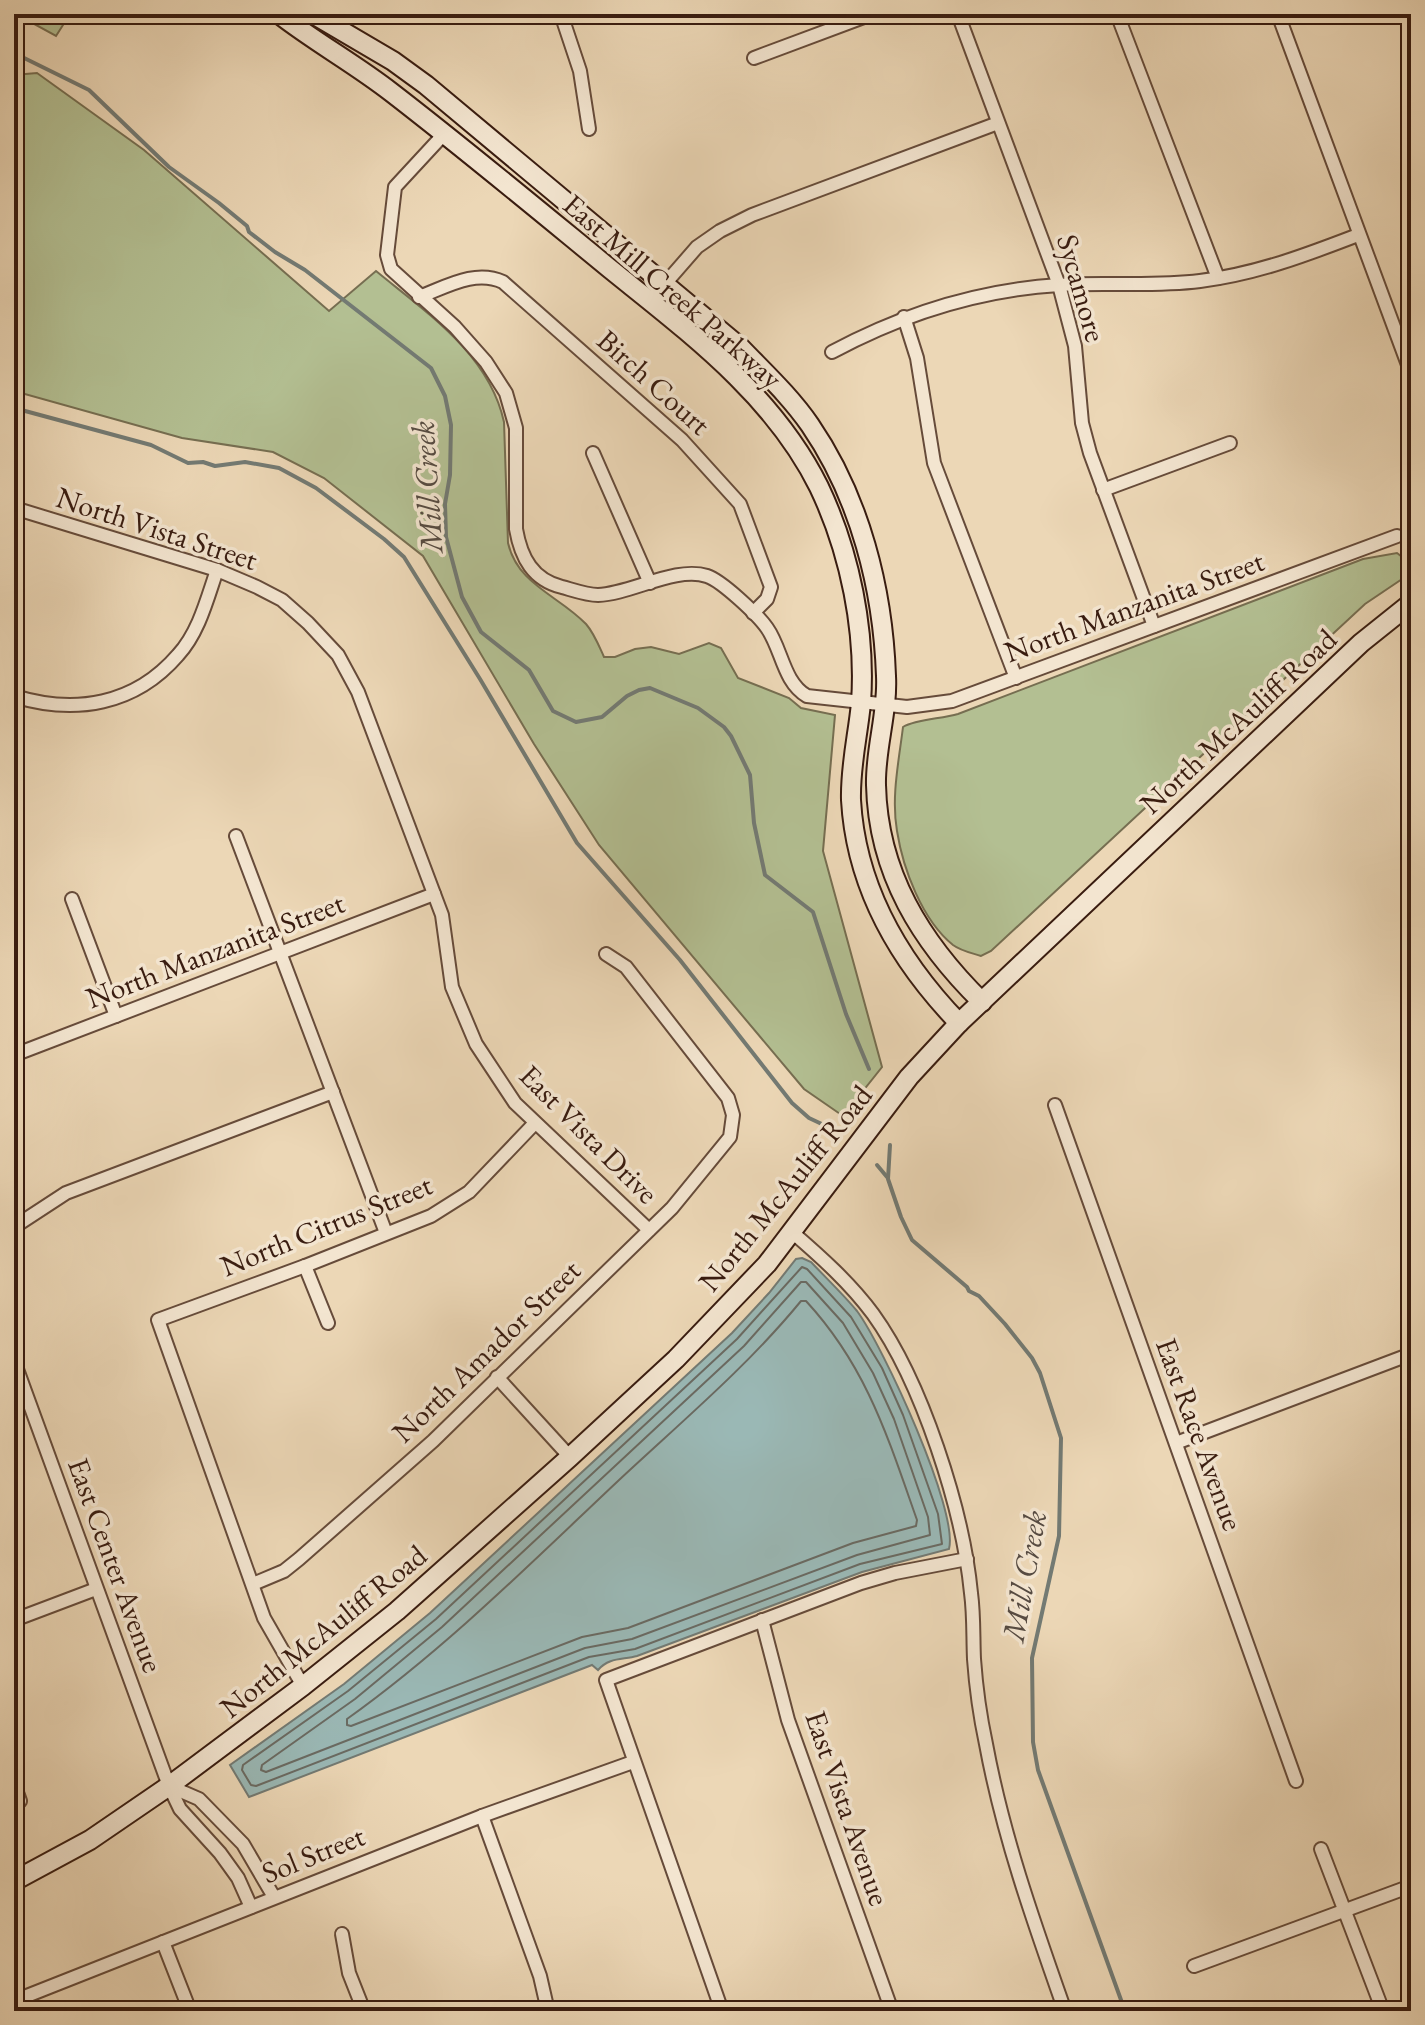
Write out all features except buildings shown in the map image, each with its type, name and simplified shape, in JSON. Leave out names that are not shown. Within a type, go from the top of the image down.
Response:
[{"type":"street","name":"East Mill Creek Parkway","points":[[279,14],[388,90],[650,301],[727,367],[781,425],[819,488],[856,601],[861,703],[851,766],[851,801],[863,871],[877,909],[917,977],[959,1023]]},
{"type":"street","name":"East Mill Creek Parkway","points":[[313,14],[393,61],[426,85],[666,283],[741,348],[782,390],[808,423],[848,494],[873,575],[886,677],[875,783],[883,840],[892,870],[920,930],[938,956],[982,1002]]},
{"type":"street","points":[[561,14],[580,71],[589,129]]},
{"type":"street","points":[[754,58],[872,14]]},
{"type":"street","name":"Sycamore","points":[[958,14],[1059,285],[1075,346],[1082,423],[1103,490],[1154,626]]},
{"type":"street","points":[[1117,14],[1218,278]]},
{"type":"street","points":[[1278,14],[1411,373]]},
{"type":"street","points":[[650,301],[697,247],[720,231],[752,215],[998,123]]},
{"type":"street","name":"North Manzanita Street","points":[[444,134],[395,187],[387,255],[391,269],[455,327],[486,362],[506,393],[516,428],[516,529],[519,545],[530,569],[552,584],[597,595],[685,575],[707,576],[768,629],[800,692],[819,700],[932,706],[1016,678],[1397,536]]},
{"type":"street","points":[[832,352],[904,317],[976,296],[1059,285],[1157,285],[1218,278],[1270,267],[1358,235]]},
{"type":"street","name":"Birch Court","points":[[419,297],[475,277],[491,277],[503,282],[682,440],[740,504],[771,587],[767,599],[753,613]]},
{"type":"street","points":[[904,317],[917,358],[934,463],[1016,678]]},
{"type":"street","points":[[1103,490],[1230,443]]},
{"type":"street","points":[[593,453],[650,583]]},
{"type":"street","name":"North Vista Street","points":[[14,508],[217,570],[282,600],[338,655],[358,692],[434,894]]},
{"type":"street","points":[[15,699],[70,707],[111,701],[150,680],[179,654],[201,618],[217,570]]},
{"type":"street","name":"North McAuliff Road","points":[[14,1881],[90,1840],[169,1786],[303,1686],[432,1581],[570,1457],[713,1323],[767,1264],[909,1077],[959,1023],[1361,643],[1411,603]]},
{"type":"street","points":[[236,836],[386,1233]]},
{"type":"street","name":"North Manzanita Street","points":[[14,1055],[434,894]]},
{"type":"street","name":"East Vista Drive","points":[[434,894],[447,934],[452,987],[467,1025],[501,1086],[534,1124],[649,1230]]},
{"type":"street","points":[[72,899],[116,1016]]},
{"type":"street","name":"North Amador Street","points":[[253,1584],[284,1571],[310,1551],[433,1441],[649,1230],[730,1137],[733,1115],[728,1098],[626,967],[606,954]]},
{"type":"street","points":[[14,1227],[66,1193],[333,1092]]},
{"type":"street","name":"East Race Avenue","points":[[1055,1105],[1296,1781]]},
{"type":"street","name":"North Citrus Street","points":[[253,1584],[158,1320],[431,1216],[469,1192],[534,1124]]},
{"type":"street","points":[[792,1232],[835,1271],[865,1305],[887,1338],[906,1372],[951,1492],[967,1559],[978,1697],[995,1792],[1018,1879],[1065,2011]]},
{"type":"street","points":[[305,1266],[328,1323]]},
{"type":"street","points":[[1176,1443],[1411,1354]]},
{"type":"street","name":"East Center Avenue","points":[[14,1361],[169,1786],[180,1809],[238,1878],[251,1907]]},
{"type":"street","points":[[497,1377],[570,1457]]},
{"type":"street","points":[[722,2011],[606,1680],[895,1573],[967,1559]]},
{"type":"street","points":[[253,1584],[264,1618],[303,1686]]},
{"type":"street","points":[[14,1620],[96,1589]]},
{"type":"street","name":"East Vista Avenue","points":[[762,1620],[788,1720],[892,2011]]},
{"type":"street","name":"Sol Street","points":[[14,2001],[482,1816],[633,1762]]},
{"type":"street","points":[[14,1784],[20,1801]]},
{"type":"street","points":[[169,1786],[199,1799],[243,1844],[274,1897]]},
{"type":"street","points":[[482,1816],[540,1976],[548,2011]]},
{"type":"street","points":[[1321,1849],[1383,2011]]},
{"type":"street","points":[[1194,1966],[1411,1886]]},
{"type":"street","points":[[342,1934],[349,1973],[364,2011]]},
{"type":"street","points":[[163,1942],[190,2011]]},
{"type":"street","points":[[14,2001],[18,2011]]},
{"type":"green space","points":[[16,14],[70,14],[56,36]]},
{"type":"green space","points":[[37,73],[144,150],[329,311],[376,271],[454,337],[485,376],[504,422],[508,543],[513,557],[530,579],[586,624],[604,657],[651,647],[679,654],[709,643],[721,648],[738,678],[789,698],[801,708],[835,715],[823,851],[882,1067],[843,1116],[804,1089],[599,845],[534,744],[423,556],[324,478],[273,452],[182,438],[14,391],[14,75]]},
{"type":"green space","points":[[1411,551],[1411,573],[1365,604],[991,951],[981,956],[959,949],[932,922],[916,893],[904,861],[895,818],[903,727],[958,714],[1363,559],[1397,553],[1401,556]]},
{"type":"water","points":[[796,1259],[811,1262],[857,1311],[884,1358],[931,1466],[949,1529],[949,1549],[862,1572],[637,1656],[611,1661],[598,1670],[592,1665],[249,1797],[230,1765],[344,1684],[430,1613],[732,1333]]},
{"type":"waterway","name":"Mill Creek","points":[[14,53],[89,90],[169,167],[219,203],[275,252],[305,270],[431,368],[445,396],[451,425],[450,475],[445,504],[446,537],[462,597],[481,632],[529,670],[553,711],[576,722],[602,717],[627,696],[650,688],[698,708],[724,727],[750,775],[754,823],[765,875],[813,912],[846,1014],[869,1069]]},
{"type":"waterway","points":[[14,408],[151,445],[188,463],[203,462],[215,466],[245,462],[279,468],[316,488],[384,539],[404,557],[577,843],[680,960],[792,1103],[809,1118],[826,1126]]},
{"type":"waterway","name":"Mill Creek","points":[[890,1145],[888,1179],[912,1240],[969,1291],[979,1296],[1032,1358],[1040,1373],[1061,1438],[1059,1536],[1032,1658],[1033,1742],[1038,1770],[1125,2011]]},
{"type":"waterway","points":[[877,1165],[887,1177]]}]
